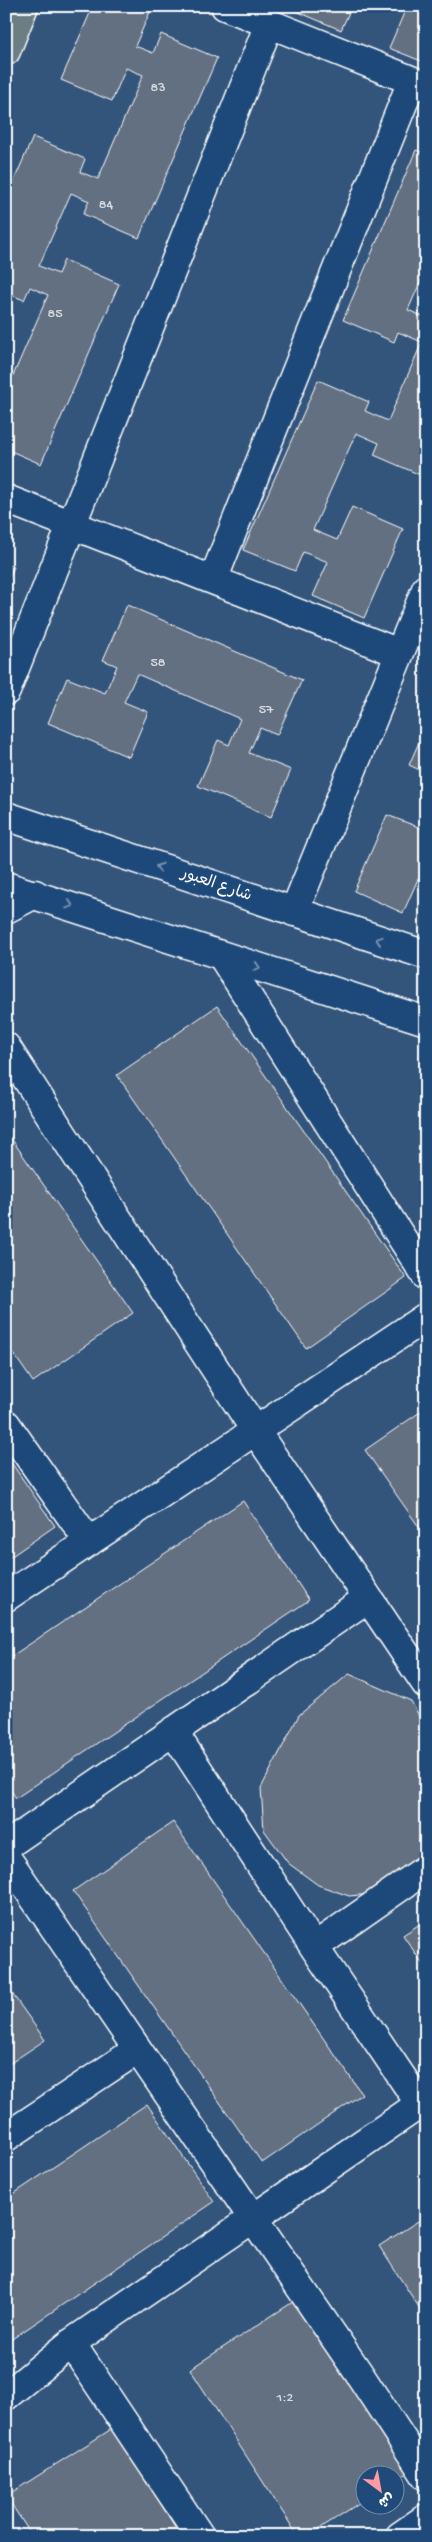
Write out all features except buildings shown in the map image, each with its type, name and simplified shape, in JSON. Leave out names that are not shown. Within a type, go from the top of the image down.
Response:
[{"type":"main road","points":[[6,51],[24,6]]},
{"type":"street","points":[[213,580],[419,84],[225,6]]},
{"type":"street","points":[[6,691],[269,24]]},
{"type":"street","points":[[6,499],[399,653]]},
{"type":"street","points":[[294,912],[399,653],[423,605]]},
{"type":"street","name":"شارع العبور","points":[[6,816],[426,955]]},
{"type":"street","points":[[6,886],[426,1022]]},
{"type":"street","points":[[6,910],[35,894]]},
{"type":"street","points":[[222,956],[426,1276]]},
{"type":"street","points":[[6,1047],[255,1430],[426,1684]]},
{"type":"street","points":[[6,1597],[426,1316]]},
{"type":"street","points":[[6,1424],[89,1542]]},
{"type":"street","points":[[6,1846],[368,1598]]},
{"type":"street","points":[[6,2396],[71,2343],[423,2102],[314,1947],[173,1731]]},
{"type":"street","points":[[6,1858],[251,2219],[358,2372],[426,2476]]},
{"type":"street","points":[[314,1947],[426,1869]]},
{"type":"street","points":[[6,2137],[137,2050]]},
{"type":"street","points":[[71,2343],[200,2536]]},
{"type":"street","points":[[400,2536],[426,2518]]}]
